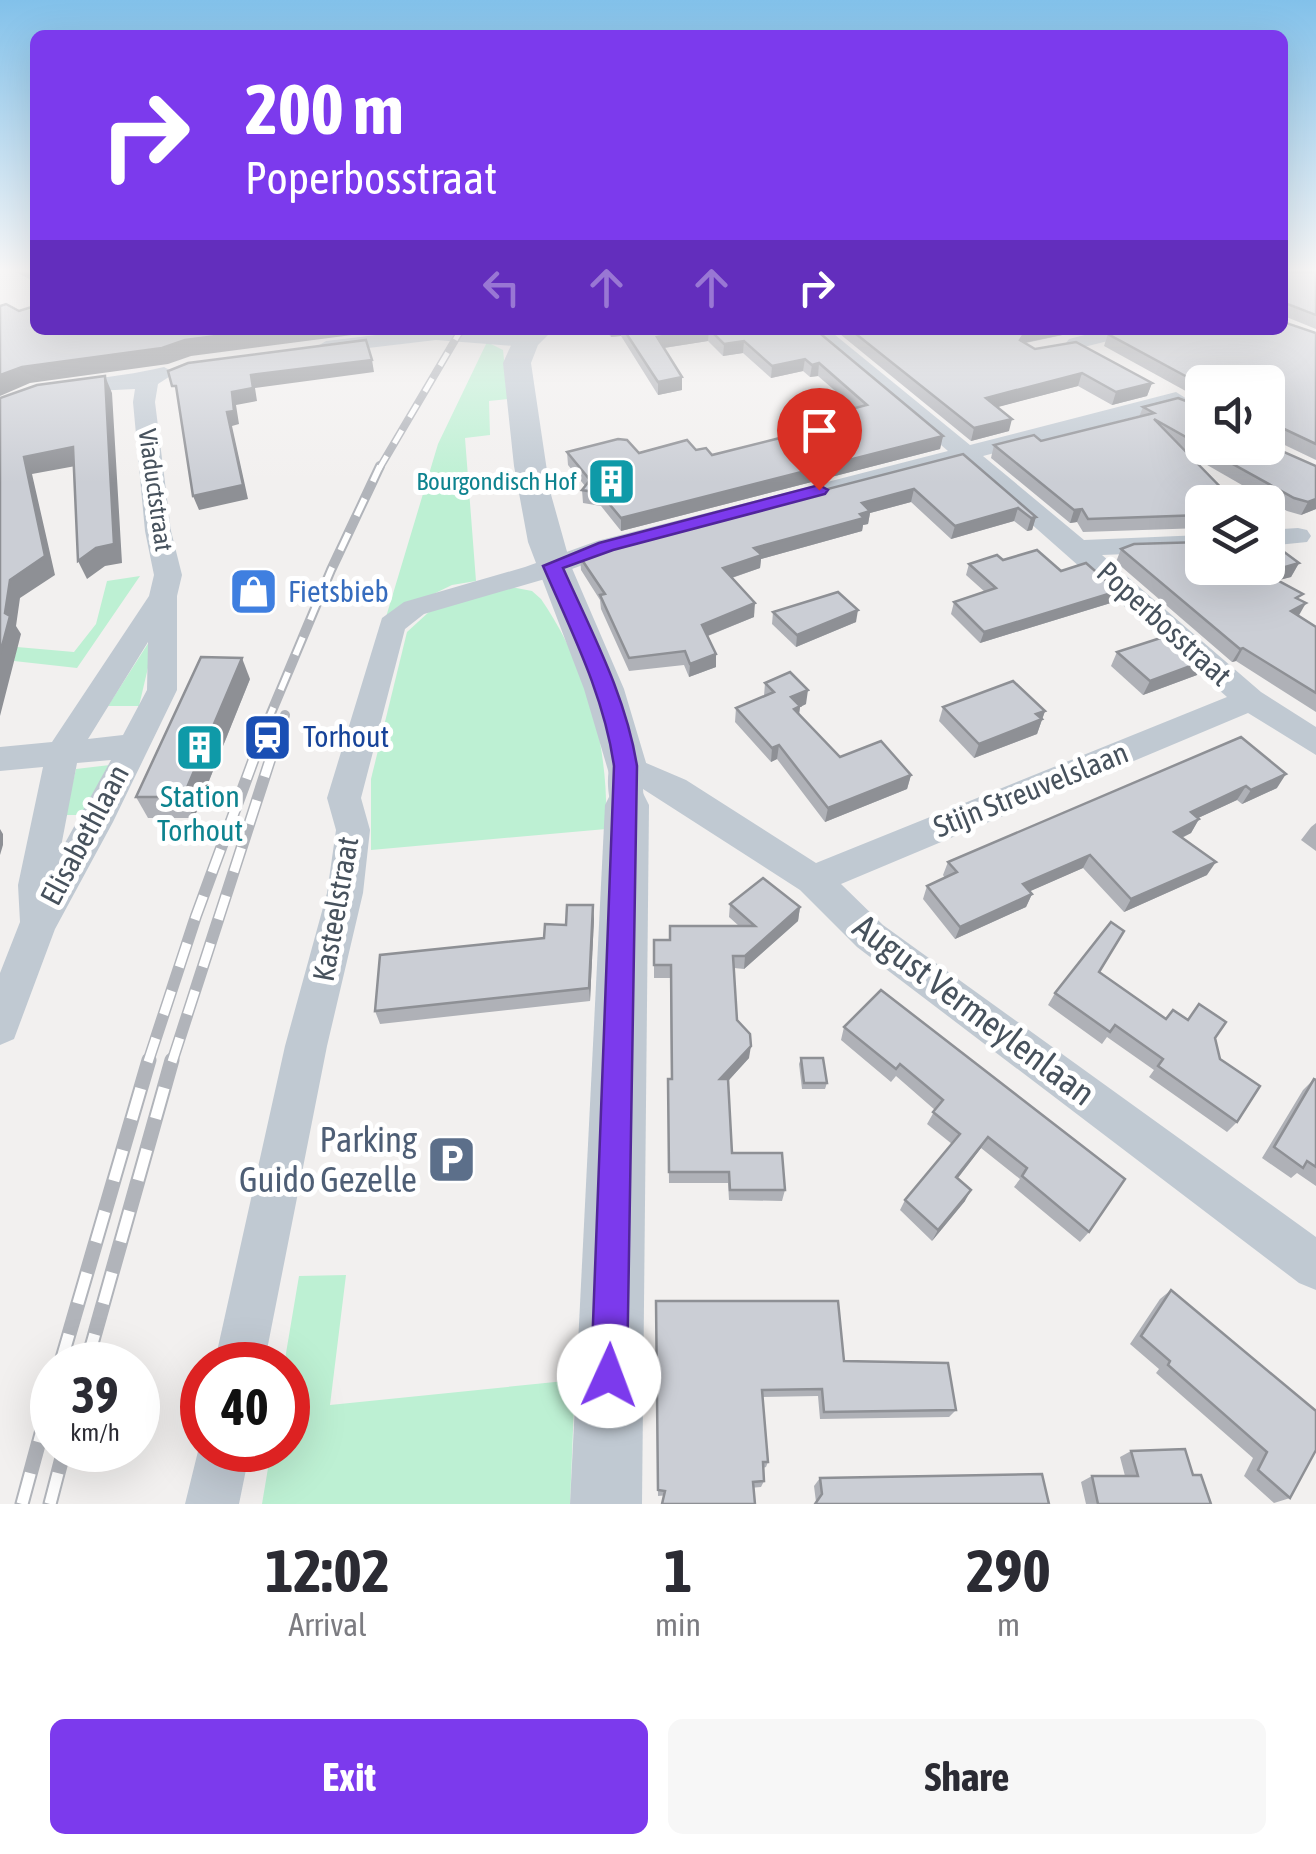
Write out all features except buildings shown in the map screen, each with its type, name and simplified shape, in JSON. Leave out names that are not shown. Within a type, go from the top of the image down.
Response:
[{"type":"street","points":[[299,351],[370,342]]},
{"type":"street","points":[[529,342],[517,362],[540,524],[553,566],[608,692],[620,732],[626,786],[606,1504]]},
{"type":"street","name":"Poperbosstraat","points":[[831,342],[1078,548],[1250,700],[1316,743]]},
{"type":"street","points":[[1076,342],[1068,344],[1109,362]]},
{"type":"street","points":[[0,407],[39,392],[90,384],[147,383],[190,366]]},
{"type":"street","points":[[1143,380],[1185,404]]},
{"type":"street","name":"Viaductstraat","points":[[134,746],[162,690],[163,596],[168,575],[158,532],[144,402],[147,383]]},
{"type":"street","points":[[553,566],[606,546],[1176,399]]},
{"type":"street","points":[[1285,537],[1298,536]]},
{"type":"street","name":"Poperbosstraat","points":[[1078,548],[1185,543]]},
{"type":"street","name":"Kasteelstraat","points":[[244,1342],[306,1046],[344,893],[354,830],[344,798],[392,625],[414,608],[553,566]]},
{"type":"street","name":"Viaductstraat","points":[[63,751],[163,596]]},
{"type":"street","name":"Stijn Streuvelslaan","points":[[813,880],[1250,700]]},
{"type":"street","points":[[0,758],[134,746]]},
{"type":"street","name":"Elisabethlaan","points":[[0,1026],[37,925],[134,746]]},
{"type":"street","name":"Elisabethlaan","points":[[37,925],[36,885],[63,751]]},
{"type":"street","name":"August Vermeylenlaan","points":[[626,786],[674,788],[813,880],[870,936],[1316,1266]]},
{"type":"street","points":[[212,1504],[219,1472]]},
{"type":"green space","points":[[487,342],[503,350],[508,399],[489,401],[490,435],[465,438],[476,581],[452,585],[386,617],[438,444]]},
{"type":"green space","points":[[140,576],[77,668],[14,661],[17,647],[74,652],[96,624],[107,581]]},
{"type":"green space","points":[[511,587],[532,591],[541,599],[583,680],[604,768],[606,829],[371,850],[371,779],[407,632],[430,611]]},
{"type":"green space","points":[[149,642],[154,642],[139,706],[108,706]]},
{"type":"green space","points":[[110,765],[83,815],[65,815],[76,769]]},
{"type":"green space","points":[[346,1275],[330,1405],[575,1380],[570,1504],[262,1504],[267,1472],[310,1472],[310,1342],[288,1342],[299,1276]]},
{"type":"railway","points":[[379,469],[454,342]]},
{"type":"railway","points":[[266,725],[380,466]]},
{"type":"railway","points":[[282,725],[285,715]]},
{"type":"railway","points":[[148,1062],[196,916],[267,723]]},
{"type":"railway","points":[[172,1062],[282,723]]},
{"type":"railway","points":[[67,1342],[149,1060]]},
{"type":"railway","points":[[92,1342],[172,1060]]},
{"type":"railway","points":[[22,1504],[31,1472]]},
{"type":"railway","points":[[50,1504],[58,1472]]},
{"type":"place","name":"Bourgondisch Hof","points":[[612,481]]},
{"type":"place","name":"Fietsbieb","points":[[253,592]]},
{"type":"place","name":"Torhout","points":[[268,737]]},
{"type":"place","name":"Station Torhout","points":[[200,748]]},
{"type":"place","name":"Parking Guido Gezelle","points":[[452,1160]]},
{"type":"route","points":[[609,1376],[627,805],[625,766],[608,692],[553,566],[606,546],[819,490]]}]
